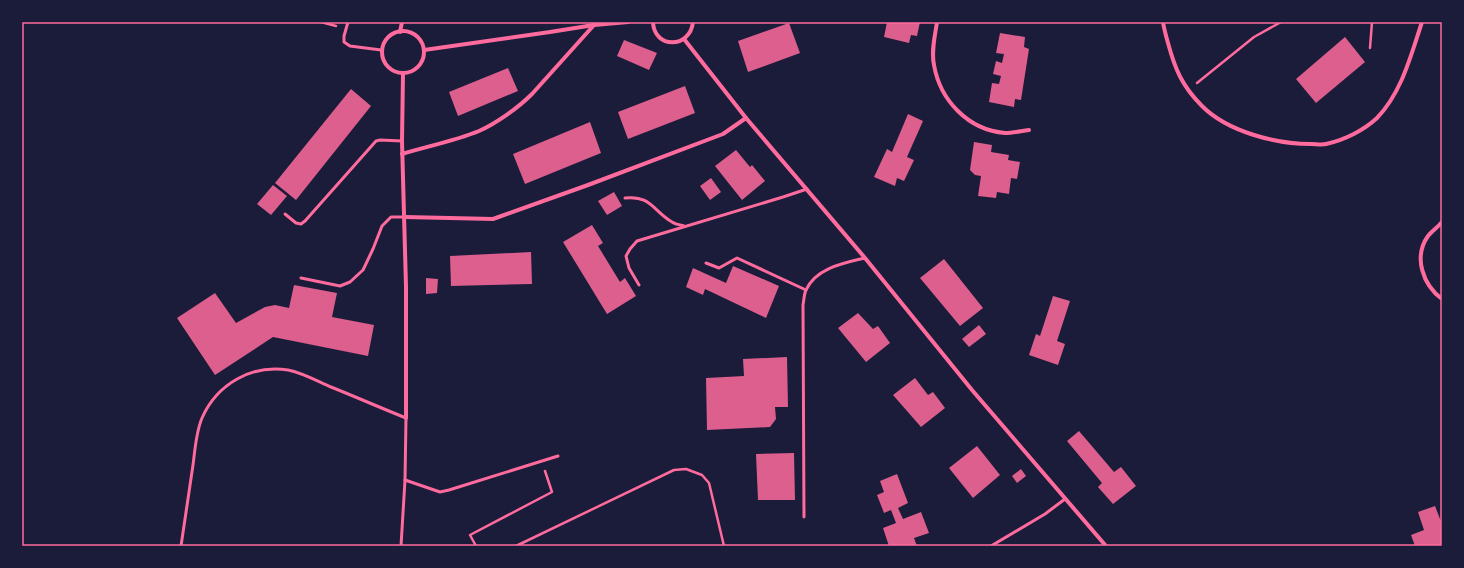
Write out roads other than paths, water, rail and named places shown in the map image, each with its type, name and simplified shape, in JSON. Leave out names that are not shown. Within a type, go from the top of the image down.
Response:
[{"type":"street","points":[[400,32],[402,22]]},
{"type":"street","points":[[424,50],[594,25],[628,22]]},
{"type":"street","points":[[653,22],[655,33],[665,41],[672,43],[679,42],[684,39],[689,34],[693,22]]},
{"type":"street","points":[[937,22],[933,47],[934,65],[940,84],[949,102],[959,114],[986,128],[1005,133],[1029,130]]},
{"type":"street","points":[[1163,22],[1177,73],[1188,90],[1202,106],[1218,119],[1258,136],[1294,144],[1326,145],[1362,130],[1382,111],[1398,89],[1422,22]]},
{"type":"street","points":[[402,154],[471,134],[488,126],[522,103],[532,94],[594,25]]},
{"type":"street","points":[[406,31],[413,34],[418,38],[424,50],[424,57],[416,69],[403,74],[396,73],[385,64],[382,58],[381,50],[387,38],[400,32],[406,31]]},
{"type":"street","points":[[684,39],[746,118],[865,258],[972,390],[1106,546]]},
{"type":"street","points":[[403,74],[402,154],[405,217],[406,418]]},
{"type":"street","points":[[405,217],[493,219],[723,134],[746,118]]},
{"type":"street","points":[[1442,222],[1429,235],[1420,255],[1423,275],[1428,286],[1442,299]]},
{"type":"lane","points":[[348,22],[344,42],[350,46],[381,50]]},
{"type":"lane","points":[[284,214],[296,223],[301,224],[376,141],[402,141]]},
{"type":"lane","points":[[639,285],[629,268],[626,256],[630,248],[637,241],[807,189]]},
{"type":"lane","points":[[625,198],[635,197],[645,200],[673,223],[686,226]]},
{"type":"lane","points":[[301,278],[340,286],[350,282],[362,270],[373,249],[382,226],[391,217],[405,217]]},
{"type":"lane","points":[[706,263],[719,268],[737,258],[806,290]]},
{"type":"lane","points":[[804,517],[803,305],[806,290],[814,280],[829,269],[865,258]]},
{"type":"lane","points":[[181,546],[196,441],[202,418],[216,397],[228,384],[238,377],[250,372],[277,369],[290,370],[406,418],[405,480],[401,546]]},
{"type":"lane","points":[[405,480],[440,492],[558,456]]},
{"type":"lane","points":[[991,546],[1045,514],[1066,499]]}]
